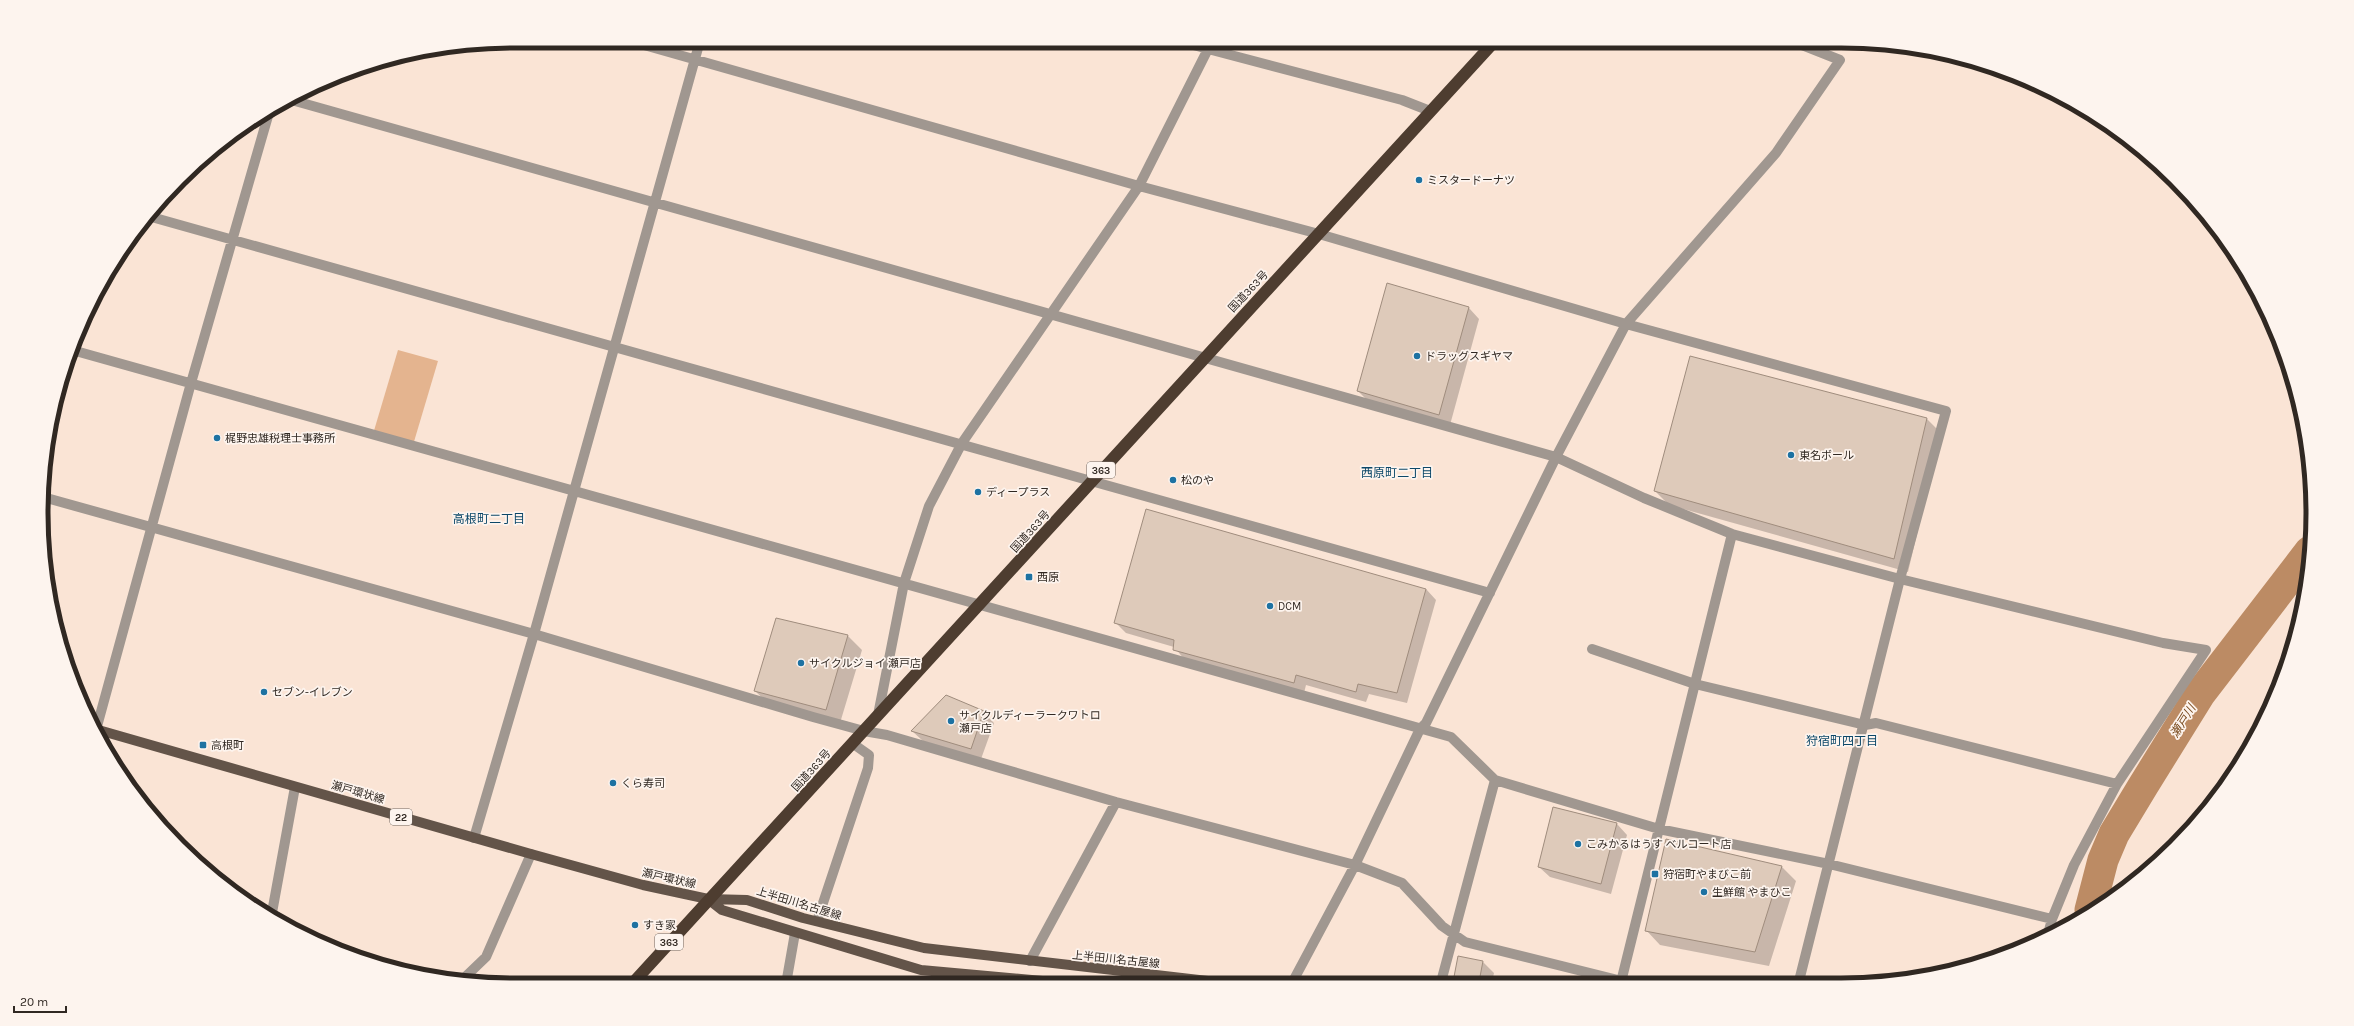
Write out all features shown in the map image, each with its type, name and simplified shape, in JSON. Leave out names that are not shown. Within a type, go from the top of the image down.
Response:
[{"type":"highway","name":"国道363号","points":[[637,978],[708,899],[980,606],[1091,482],[1488,48]]},
{"type":"main road","name":"瀬戸環状線","points":[[102,731],[531,854],[643,885],[708,899]]},
{"type":"main road","name":"上半田川名古屋線","points":[[708,899],[748,900],[817,921],[924,948],[1181,978]]},
{"type":"main road","points":[[708,899],[722,910],[795,933],[851,947],[922,970],[991,978]]},
{"type":"street","points":[[655,48],[1139,186],[1319,234],[1626,324],[1946,411],[1900,579],[1865,725],[1800,978]]},
{"type":"street","points":[[474,838],[534,634],[613,346],[698,48]]},
{"type":"street","points":[[878,715],[904,583],[929,506],[962,443],[1049,314],[1139,186],[1208,48]]},
{"type":"street","points":[[1220,48],[1402,100],[1430,111]]},
{"type":"street","points":[[1295,978],[1356,865],[1420,728],[1426,723],[1556,457],[1626,324],[1776,153],[1840,60],[1810,48]]},
{"type":"street","points":[[297,101],[1556,457],[1644,498],[1732,534],[1900,579],[2163,643],[2206,650],[2116,784],[2074,865],[2049,929]]},
{"type":"street","points":[[98,723],[153,526],[191,383],[267,118]]},
{"type":"street","points":[[154,218],[962,443],[1091,482],[1490,593]]},
{"type":"street","points":[[77,351],[1451,737],[1496,780],[1659,829],[1829,864],[2052,919]]},
{"type":"street","points":[[49,498],[534,634],[864,731],[887,735],[1116,802],[1356,865],[1402,883],[1454,935],[1465,942],[1610,978]]},
{"type":"street","points":[[1623,978],[1732,534]]},
{"type":"street","points":[[1592,649],[1695,684],[1865,725],[1876,723],[2116,784]]},
{"type":"street","points":[[817,921],[868,768],[869,755],[852,743]]},
{"type":"street","points":[[1442,978],[1496,780]]},
{"type":"street","points":[[272,911],[295,787]]},
{"type":"street","points":[[1030,961],[1116,802]]},
{"type":"street","points":[[467,975],[486,957],[531,854]]},
{"type":"street","points":[[787,978],[795,933]]},
{"type":"shaded area","points":[[398,350],[438,361],[413,445],[373,434]]},
{"type":"building","points":[[1387,283],[1469,307],[1439,415],[1357,391]]},
{"type":"building","name":"東名ボール","points":[[1690,356],[1927,418],[1894,559],[1654,491]]},
{"type":"building","name":"DCM","points":[[1146,509],[1426,589],[1397,693],[1358,684],[1356,692],[1296,675],[1294,683],[1173,650],[1174,640],[1114,623]]},
{"type":"building","name":"サイクルジョイ 瀬戸店","points":[[776,618],[848,635],[826,710],[754,691]]},
{"type":"building","name":"サイクルディーラークワトロ 瀬戸店","points":[[946,695],[984,711],[971,749],[911,731]]},
{"type":"building","points":[[1553,807],[1617,823],[1601,884],[1538,867]]},
{"type":"building","points":[[1666,839],[1782,866],[1755,952],[1645,931]]},
{"type":"building","points":[[1458,956],[1483,961],[1480,978],[1454,978]]},
{"type":"waterway","name":"瀬戸川","points":[[2091,905],[2103,860],[2114,834],[2143,786],[2200,694],[2303,560]]},
{"type":"place","name":"ミスタードーナツ","points":[[1419,180]]},
{"type":"place","name":"ドラッグスギヤマ","points":[[1417,356]]},
{"type":"place","name":"梶野忠雄税理士事務所","points":[[217,438]]},
{"type":"place","name":"東名ボール","points":[[1791,455]]},
{"type":"place","name":"松のや","points":[[1173,480]]},
{"type":"place","name":"ディープラス","points":[[978,492]]},
{"type":"place","name":"西原","points":[[1029,577]]},
{"type":"place","name":"DCM","points":[[1270,606]]},
{"type":"place","name":"サイクルジョイ 瀬戸店","points":[[801,663]]},
{"type":"place","name":"セブン-イレブン","points":[[264,692]]},
{"type":"place","name":"サイクルディーラークワトロ 瀬戸店","points":[[951,721]]},
{"type":"place","name":"高根町","points":[[203,745]]},
{"type":"place","name":"くら寿司","points":[[613,783]]},
{"type":"place","name":"こみかるはうす ベルコート店","points":[[1578,844]]},
{"type":"place","name":"狩宿町やまびこ前","points":[[1655,874]]},
{"type":"place","name":"生鮮館 やまひこ","points":[[1704,892]]},
{"type":"place","name":"すき家","points":[[635,925]]},
{"type":"district","name":"西原町二丁目","points":[[1397,473]]},
{"type":"district","name":"高根町二丁目","points":[[489,519]]},
{"type":"district","name":"狩宿町四丁目","points":[[1842,741]]}]
